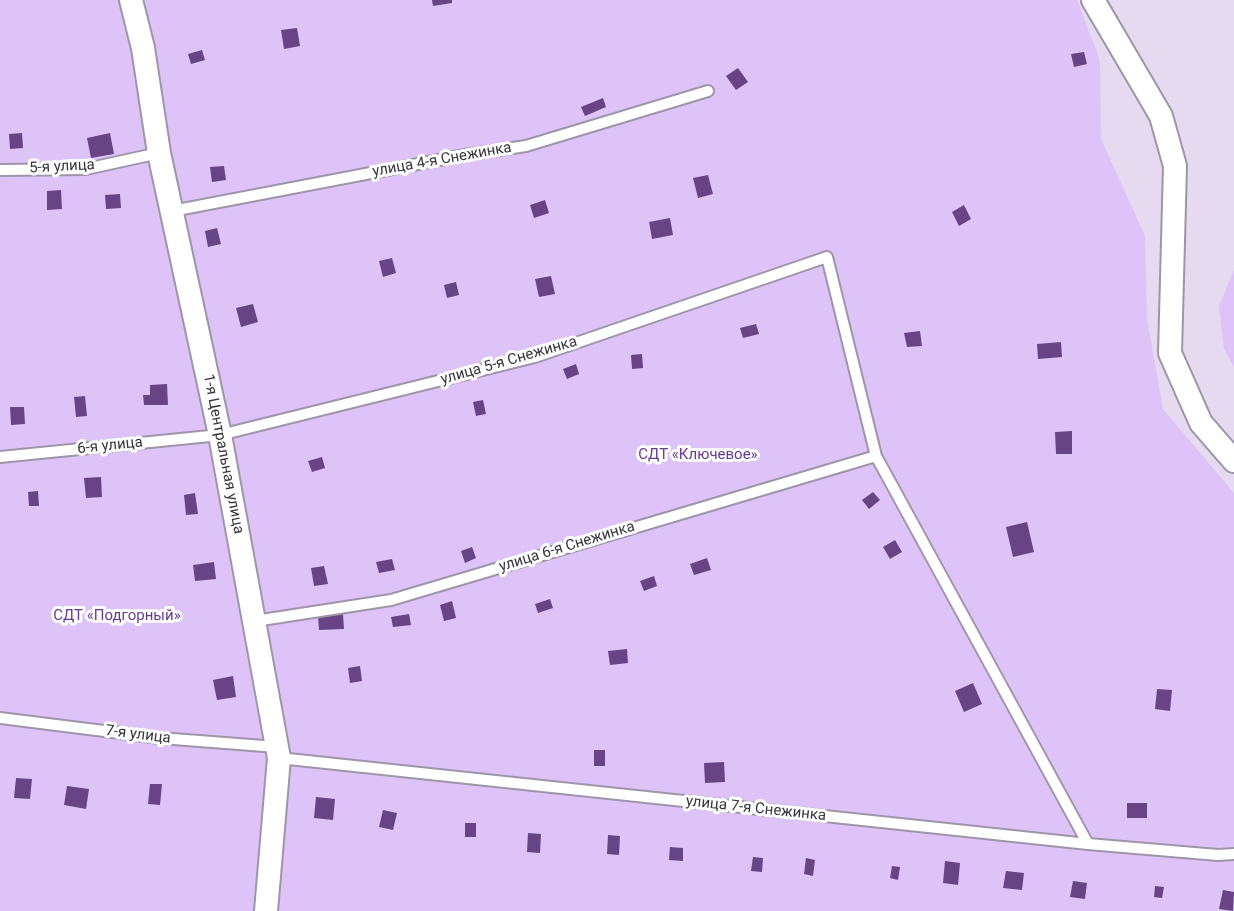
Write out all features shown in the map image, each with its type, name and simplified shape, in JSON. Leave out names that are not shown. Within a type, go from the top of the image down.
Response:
[{"type":"street","name":"1-я Центральная улица","points":[[131,0],[143,48],[159,153],[220,435],[278,753],[266,911]]},
{"type":"street","points":[[1093,0],[1161,116],[1175,166],[1170,353],[1201,423],[1234,461]]},
{"type":"lane","name":"улица 4-я Снежинка","points":[[172,211],[465,155],[526,146],[708,91]]},
{"type":"lane","name":"5-я улица","points":[[0,170],[86,169],[159,153]]},
{"type":"lane","name":"улица 5-я Снежинка","points":[[220,435],[535,357],[827,257],[876,456]]},
{"type":"lane","name":"6-я улица","points":[[0,457],[220,435]]},
{"type":"lane","name":"улица 6-я Снежинка","points":[[255,621],[391,600],[876,456]]},
{"type":"lane","points":[[876,456],[1088,844]]},
{"type":"lane","name":"7-я улица","points":[[0,718],[278,753]]},
{"type":"lane","name":"улица 7-я Снежинка","points":[[278,753],[1088,844],[1218,855],[1234,854]]},
{"type":"green space","name":"СДТ «Ключевое»","points":[[0,0],[1077,0],[1100,64],[1101,139],[1145,236],[1147,319],[1163,409],[1234,493],[1234,911],[0,911]]},
{"type":"green space","points":[[1234,270],[1234,367],[1224,349],[1219,306]]},
{"type":"building","points":[[432,0],[452,0],[452,3],[433,6]]},
{"type":"building","points":[[297,28],[300,46],[284,49],[281,30]]},
{"type":"building","points":[[202,50],[205,60],[191,64],[188,54]]},
{"type":"building","points":[[1084,52],[1087,64],[1074,67],[1071,54]]},
{"type":"building","points":[[738,68],[748,82],[736,90],[726,76]]},
{"type":"building","points":[[603,98],[606,107],[585,116],[581,107]]},
{"type":"building","points":[[22,133],[23,148],[10,149],[9,134]]},
{"type":"building","points":[[110,133],[114,154],[91,158],[87,138]]},
{"type":"building","points":[[224,166],[226,180],[212,182],[210,167]]},
{"type":"building","points":[[708,175],[713,194],[698,198],[693,178]]},
{"type":"building","points":[[61,190],[62,209],[47,210],[47,191]]},
{"type":"building","points":[[120,194],[121,208],[106,209],[105,195]]},
{"type":"building","points":[[545,200],[549,213],[534,218],[530,205]]},
{"type":"building","points":[[964,205],[971,219],[959,226],[952,212]]},
{"type":"building","points":[[670,218],[673,235],[652,239],[649,222]]},
{"type":"building","points":[[217,228],[221,244],[208,247],[205,231]]},
{"type":"building","points":[[392,258],[396,273],[383,277],[379,261]]},
{"type":"building","points":[[551,276],[555,294],[539,297],[535,279]]},
{"type":"building","points":[[456,282],[459,295],[447,298],[444,285]]},
{"type":"building","points":[[253,304],[258,322],[241,327],[236,308]]},
{"type":"building","points":[[756,324],[759,334],[743,338],[740,328]]},
{"type":"building","points":[[920,331],[922,346],[907,347],[904,333]]},
{"type":"building","points":[[1061,342],[1062,357],[1038,359],[1037,344]]},
{"type":"building","points":[[642,354],[643,368],[632,369],[631,355]]},
{"type":"building","points":[[576,364],[579,374],[567,379],[563,369]]},
{"type":"building","points":[[167,384],[168,405],[144,405],[143,395],[150,395],[150,385]]},
{"type":"building","points":[[85,396],[87,416],[76,417],[74,397]]},
{"type":"building","points":[[483,400],[486,414],[476,416],[473,402]]},
{"type":"building","points":[[10,407],[24,407],[25,424],[11,425]]},
{"type":"building","points":[[1072,431],[1072,454],[1056,454],[1055,432]]},
{"type":"building","points":[[322,457],[325,468],[312,472],[308,461]]},
{"type":"building","points":[[101,477],[102,497],[86,498],[84,478]]},
{"type":"building","points":[[38,491],[39,506],[29,506],[28,492]]},
{"type":"building","points":[[873,492],[880,500],[869,509],[862,500]]},
{"type":"building","points":[[195,493],[198,514],[186,515],[184,495]]},
{"type":"building","points":[[1027,522],[1034,552],[1013,557],[1006,527]]},
{"type":"building","points":[[895,540],[902,552],[890,559],[883,547]]},
{"type":"building","points":[[472,547],[476,558],[465,563],[461,551]]},
{"type":"building","points":[[707,558],[711,570],[694,575],[690,564]]},
{"type":"building","points":[[392,559],[395,570],[379,573],[376,562]]},
{"type":"building","points":[[214,562],[216,579],[195,581],[193,565]]},
{"type":"building","points":[[324,566],[328,584],[314,586],[311,568]]},
{"type":"building","points":[[654,576],[657,586],[644,591],[640,581]]},
{"type":"building","points":[[550,599],[553,608],[538,613],[535,604]]},
{"type":"building","points":[[452,601],[456,618],[444,621],[440,605]]},
{"type":"building","points":[[343,614],[344,629],[319,630],[318,616]]},
{"type":"building","points":[[409,614],[411,625],[393,627],[391,617]]},
{"type":"building","points":[[627,649],[628,663],[610,665],[608,651]]},
{"type":"building","points":[[360,666],[362,681],[350,683],[348,668]]},
{"type":"building","points":[[233,676],[236,697],[217,700],[213,680]]},
{"type":"building","points":[[973,683],[982,704],[964,712],[955,691]]},
{"type":"building","points":[[1157,689],[1172,690],[1170,711],[1155,709]]},
{"type":"building","points":[[594,750],[605,750],[605,766],[594,766]]},
{"type":"building","points":[[724,762],[725,782],[705,783],[704,763]]},
{"type":"building","points":[[16,778],[32,779],[30,799],[14,798]]},
{"type":"building","points":[[150,784],[162,784],[160,805],[148,804]]},
{"type":"building","points":[[67,786],[89,789],[86,809],[64,805]]},
{"type":"building","points":[[316,797],[335,799],[333,820],[314,818]]},
{"type":"building","points":[[1127,803],[1147,803],[1147,818],[1127,818]]},
{"type":"building","points":[[383,810],[397,813],[393,830],[379,827]]},
{"type":"building","points":[[465,823],[476,823],[476,837],[465,837]]},
{"type":"building","points":[[528,833],[541,834],[540,853],[527,852]]},
{"type":"building","points":[[608,835],[620,836],[619,855],[607,854]]},
{"type":"building","points":[[670,847],[683,848],[683,861],[669,860]]},
{"type":"building","points":[[753,857],[763,858],[762,872],[751,871]]},
{"type":"building","points":[[806,858],[815,860],[813,876],[804,874]]},
{"type":"building","points":[[945,861],[960,863],[958,885],[943,883]]},
{"type":"building","points":[[892,866],[900,867],[898,880],[890,878]]},
{"type":"building","points":[[1006,871],[1024,873],[1022,890],[1003,888]]},
{"type":"building","points":[[1073,881],[1087,883],[1085,899],[1070,897]]},
{"type":"building","points":[[1155,886],[1164,887],[1162,898],[1154,897]]},
{"type":"building","points":[[1223,890],[1234,892],[1233,911],[1219,909]]},
{"type":"park label","name":"СДТ «Подгорный»","points":[[117,616]]}]
